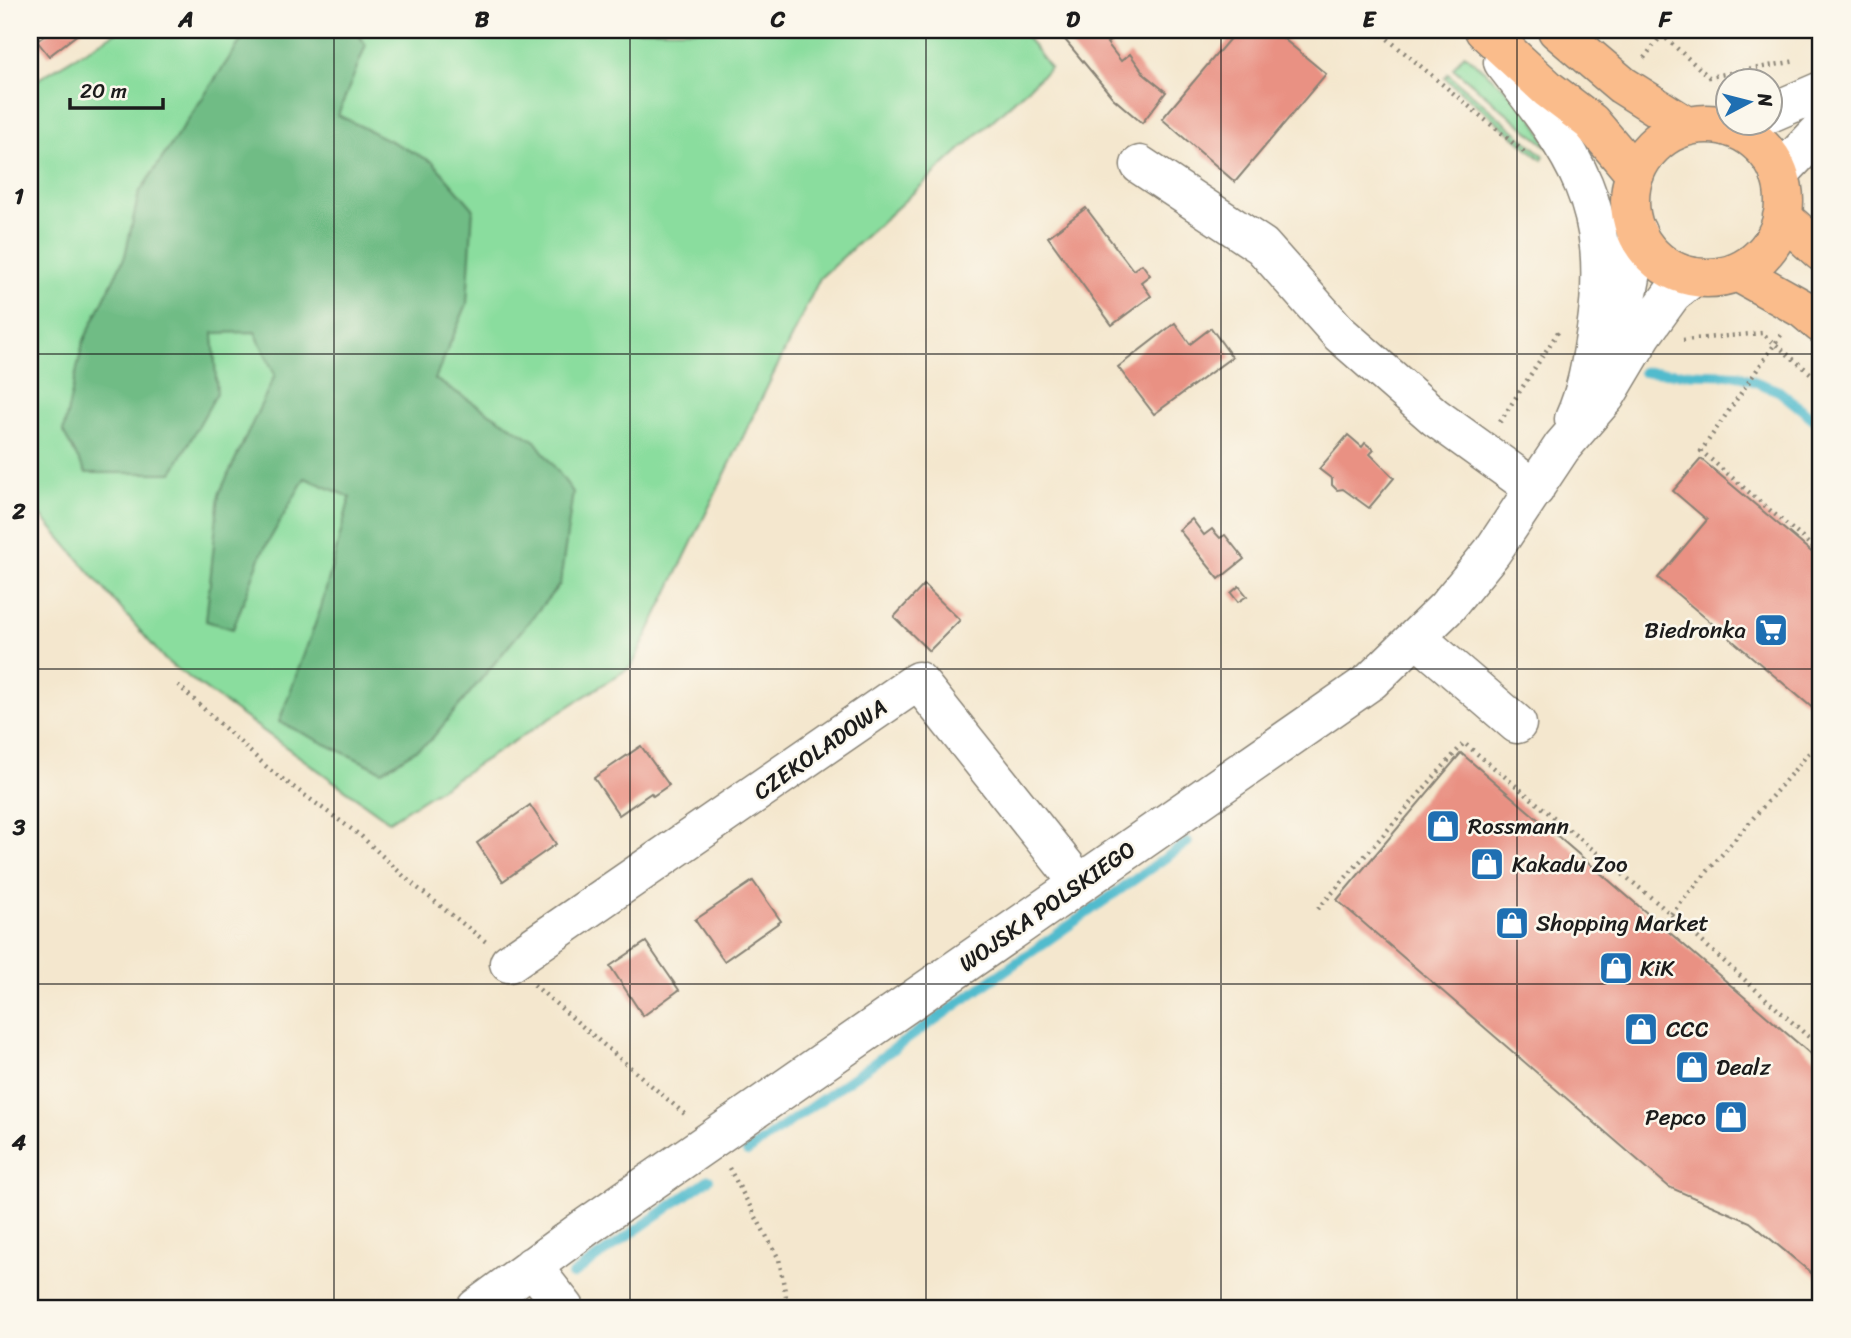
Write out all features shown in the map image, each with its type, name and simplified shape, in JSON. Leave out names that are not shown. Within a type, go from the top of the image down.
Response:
[{"type":"main road","points":[[1481,30],[1549,90],[1591,122],[1635,174]]},
{"type":"main road","points":[[1557,30],[1622,85],[1686,126]]},
{"type":"main road","points":[[1714,124],[1686,126],[1661,139],[1646,154],[1635,174],[1630,203],[1637,232],[1654,257],[1666,266],[1693,276],[1708,278],[1737,272],[1751,264],[1771,243],[1782,216],[1784,202],[1779,174],[1773,161],[1750,136]]},
{"type":"main road","points":[[1782,216],[1821,252]]},
{"type":"main road","points":[[1737,272],[1804,309],[1821,324]]},
{"type":"street","points":[[1481,30],[1555,129],[1585,186],[1597,227],[1602,284],[1596,392]]},
{"type":"street","points":[[1784,107],[1821,90]]},
{"type":"street","points":[[1779,174],[1821,130]]},
{"type":"street","points":[[1140,165],[1262,246],[1340,334],[1435,417],[1535,489]]},
{"type":"street","points":[[1596,392],[1622,318],[1633,271],[1637,232]]},
{"type":"street","points":[[1596,392],[1672,295],[1693,276]]},
{"type":"street","name":"WOJSKA POLSKIEGO","points":[[476,1308],[1371,681],[1417,638],[1492,552],[1596,392]]},
{"type":"street","points":[[1417,638],[1517,724]]},
{"type":"street","name":"CZEKOLADOWA","points":[[509,963],[918,681],[1079,883]]},
{"type":"street","points":[[533,1266],[565,1308]]},
{"type":"path","points":[[1377,30],[1530,156]]},
{"type":"path","points":[[1656,30],[1662,35]]},
{"type":"path","points":[[1497,433],[1499,424],[1565,321]]},
{"type":"path","points":[[1675,341],[1762,333],[1821,382]]},
{"type":"path","points":[[1775,343],[1701,451],[1821,554]]},
{"type":"path","points":[[1671,914],[1821,739]]},
{"type":"path","points":[[1318,909],[1464,743],[1671,914],[1821,1048]]},
{"type":"green space","points":[[120,30],[1021,30],[1050,68],[820,278],[632,666],[389,821],[166,661],[30,503],[30,84]]},
{"type":"green space","points":[[248,30],[355,30],[366,45],[338,115],[433,162],[473,208],[467,304],[435,379],[535,441],[573,492],[560,584],[430,741],[382,771],[279,722],[321,608],[350,497],[305,478],[262,553],[233,629],[206,621],[219,494],[275,375],[255,332],[213,333],[217,393],[172,473],[86,473],[63,432],[83,342],[125,256],[139,193]]},
{"type":"green space","points":[[1464,54],[1526,106],[1550,149],[1453,68]]},
{"type":"green space","points":[[1448,74],[1544,156],[1542,160],[1445,78]]},
{"type":"building","points":[[52,30],[83,30],[49,56],[37,41]]},
{"type":"building","points":[[1057,30],[1126,30],[1107,43],[1121,61],[1130,54],[1145,75],[1166,92],[1142,123],[1113,98]]},
{"type":"building","points":[[1237,30],[1273,30],[1326,74],[1235,182],[1162,119]]},
{"type":"building","points":[[1086,208],[1133,270],[1142,264],[1150,275],[1141,282],[1151,296],[1112,325],[1048,237]]},
{"type":"building","points":[[1175,323],[1190,344],[1211,328],[1232,357],[1154,414],[1118,367]]},
{"type":"building","points":[[1348,435],[1362,447],[1365,443],[1374,450],[1370,454],[1394,478],[1369,508],[1343,489],[1337,490],[1332,485],[1332,479],[1319,469]]},
{"type":"building","name":"Biedronka","points":[[1701,459],[1821,560],[1821,702],[1815,710],[1658,578],[1707,520],[1673,491]]},
{"type":"building","points":[[1192,519],[1204,535],[1212,529],[1220,538],[1225,535],[1244,559],[1219,579],[1179,530]]},
{"type":"building","points":[[924,585],[960,620],[929,651],[894,617]]},
{"type":"building","points":[[1239,586],[1247,596],[1238,602],[1231,593]]},
{"type":"building","points":[[641,746],[669,785],[653,796],[651,793],[619,815],[594,778]]},
{"type":"building","points":[[1461,753],[1821,1063],[1821,1281],[1750,1222],[1669,1187],[1337,900]]},
{"type":"building","points":[[530,805],[556,844],[503,881],[477,843]]},
{"type":"building","points":[[753,881],[781,921],[724,961],[695,920]]},
{"type":"building","points":[[646,942],[679,990],[643,1016],[610,966]]},
{"type":"waterway","points":[[1643,372],[1738,375],[1779,391],[1821,425]]},
{"type":"waterway","points":[[747,1152],[1188,842]]},
{"type":"waterway","points":[[572,1275],[709,1179]]},
{"type":"waterway","points":[[525,1308],[534,1301]]},
{"type":"place","name":"Biedronka","points":[[1771,630]]},
{"type":"place","name":"Rossmann","points":[[1443,826]]},
{"type":"place","name":"Kakadu Zoo","points":[[1487,864]]},
{"type":"place","name":"Shopping Market","points":[[1512,923]]},
{"type":"place","name":"KiK","points":[[1616,968]]},
{"type":"place","name":"CCC","points":[[1641,1029]]},
{"type":"place","name":"Dealz","points":[[1692,1067]]},
{"type":"place","name":"Pepco","points":[[1731,1117]]}]
